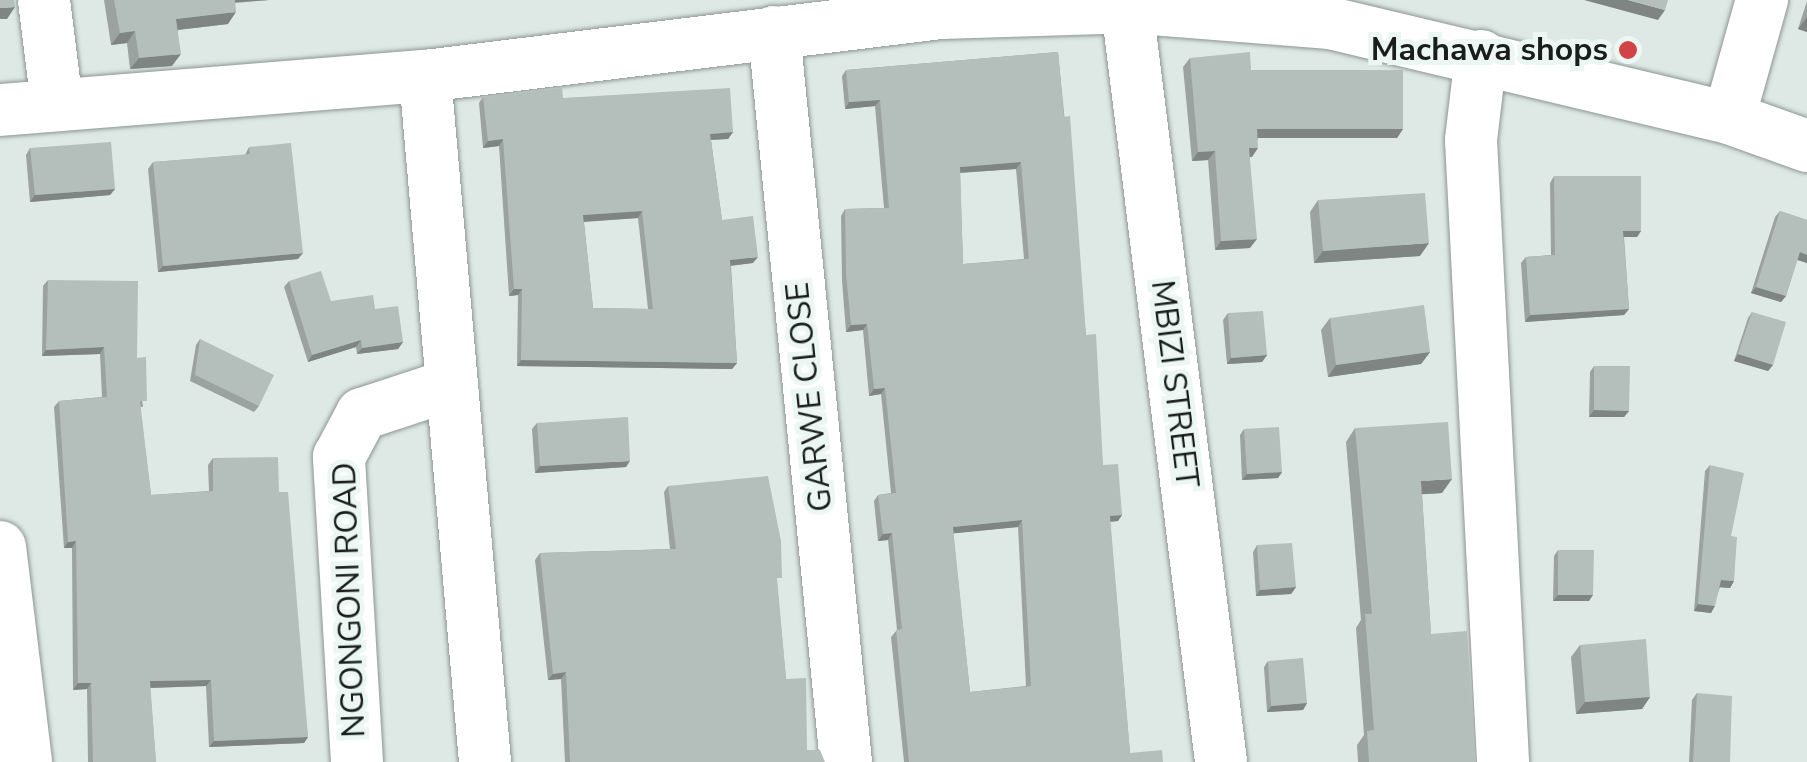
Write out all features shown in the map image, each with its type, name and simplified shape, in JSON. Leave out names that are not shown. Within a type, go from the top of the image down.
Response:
[{"type":"street","points":[[44,0],[57,104]]},
{"type":"street","points":[[1729,118],[1762,0]]},
{"type":"street","points":[[0,110],[425,76],[941,7],[1127,7],[1330,23],[1729,118],[1807,146]]},
{"type":"street","name":"MBIZI STREET","points":[[1127,7],[1221,762]]},
{"type":"street","name":"GARWE CLOSE","points":[[774,32],[846,762]]},
{"type":"street","points":[[1480,56],[1470,140],[1502,762]]},
{"type":"street","points":[[425,76],[486,762]]},
{"type":"street","name":"NGONGONI ROAD","points":[[357,762],[339,457],[362,414],[450,385]]},
{"type":"street","points":[[0,547],[26,762]]},
{"type":"building","points":[[0,0],[14,0],[15,7],[0,8]]},
{"type":"building","points":[[114,0],[235,0],[236,12],[176,19],[181,54],[139,58],[135,31],[120,33]]},
{"type":"building","points":[[1628,0],[1668,0],[1665,10]]},
{"type":"building","points":[[1058,52],[1064,117],[1070,116],[1086,335],[1096,334],[1103,465],[1118,464],[1122,515],[1110,516],[1130,753],[1162,750],[1163,762],[909,762],[896,630],[902,629],[892,533],[883,534],[878,495],[896,493],[885,388],[874,389],[867,324],[851,325],[846,274],[845,209],[889,208],[880,100],[849,102],[846,70]],"holes":[[[1021,162],[1029,259],[963,264],[960,167]],[[1022,520],[1031,686],[970,692],[953,527]]]},
{"type":"building","points":[[1250,52],[1251,70],[1403,70],[1403,129],[1257,129],[1258,148],[1249,148],[1257,239],[1221,241],[1215,151],[1198,152],[1190,58]]},
{"type":"building","points":[[562,88],[563,98],[730,88],[733,132],[710,134],[722,220],[753,216],[758,257],[730,260],[737,363],[521,360],[522,289],[514,289],[503,139],[488,141],[483,97]],"holes":[[[642,211],[653,309],[593,308],[583,215]]]},
{"type":"building","points":[[111,142],[115,189],[35,195],[30,148]]},
{"type":"building","points":[[291,143],[303,253],[163,266],[153,162],[250,154],[249,147]]},
{"type":"building","points":[[1554,176],[1641,176],[1641,231],[1623,231],[1629,309],[1530,315],[1526,257],[1555,255]]},
{"type":"building","points":[[1425,193],[1429,243],[1323,251],[1318,200]]},
{"type":"building","points":[[1780,211],[1807,220],[1807,255],[1800,252],[1786,296],[1756,287]]},
{"type":"building","points":[[321,271],[331,301],[373,295],[375,309],[398,306],[403,342],[362,348],[361,340],[312,355],[289,281]]},
{"type":"building","points":[[48,280],[138,281],[137,358],[146,357],[147,401],[140,401],[151,495],[213,491],[213,458],[278,457],[279,492],[288,492],[308,737],[214,741],[211,680],[150,681],[156,762],[93,762],[91,683],[78,683],[76,541],[68,542],[59,401],[107,397],[104,347],[46,350]]},
{"type":"building","points":[[1424,305],[1430,352],[1336,365],[1330,318]]},
{"type":"building","points":[[1263,311],[1267,355],[1231,358],[1228,313]]},
{"type":"building","points":[[1752,312],[1786,322],[1773,365],[1738,354]]},
{"type":"building","points":[[200,339],[274,375],[259,406],[195,375]]},
{"type":"building","points":[[1594,366],[1630,366],[1629,411],[1594,410]]},
{"type":"building","points":[[628,417],[630,461],[540,466],[537,423]]},
{"type":"building","points":[[1448,422],[1452,479],[1421,481],[1431,634],[1467,631],[1476,762],[1369,762],[1367,731],[1374,730],[1365,614],[1372,614],[1355,428]]},
{"type":"building","points":[[1279,427],[1282,472],[1247,474],[1244,429]]},
{"type":"building","points":[[1710,465],[1744,473],[1731,536],[1737,537],[1734,581],[1721,580],[1715,606],[1698,604]]},
{"type":"building","points":[[768,476],[781,541],[782,578],[777,578],[786,679],[806,678],[807,750],[820,750],[825,762],[570,762],[566,672],[553,674],[540,553],[676,549],[668,486]]},
{"type":"building","points":[[1292,543],[1296,587],[1260,590],[1257,545]]},
{"type":"building","points":[[1558,550],[1594,550],[1593,595],[1558,595]]},
{"type":"building","points":[[1646,639],[1650,697],[1585,702],[1580,645]]},
{"type":"building","points":[[1303,658],[1307,703],[1271,706],[1268,661]]},
{"type":"building","points":[[1697,693],[1732,696],[1730,762],[1693,762]]},
{"type":"place","name":"Machawa shops","points":[[1628,50]]}]
